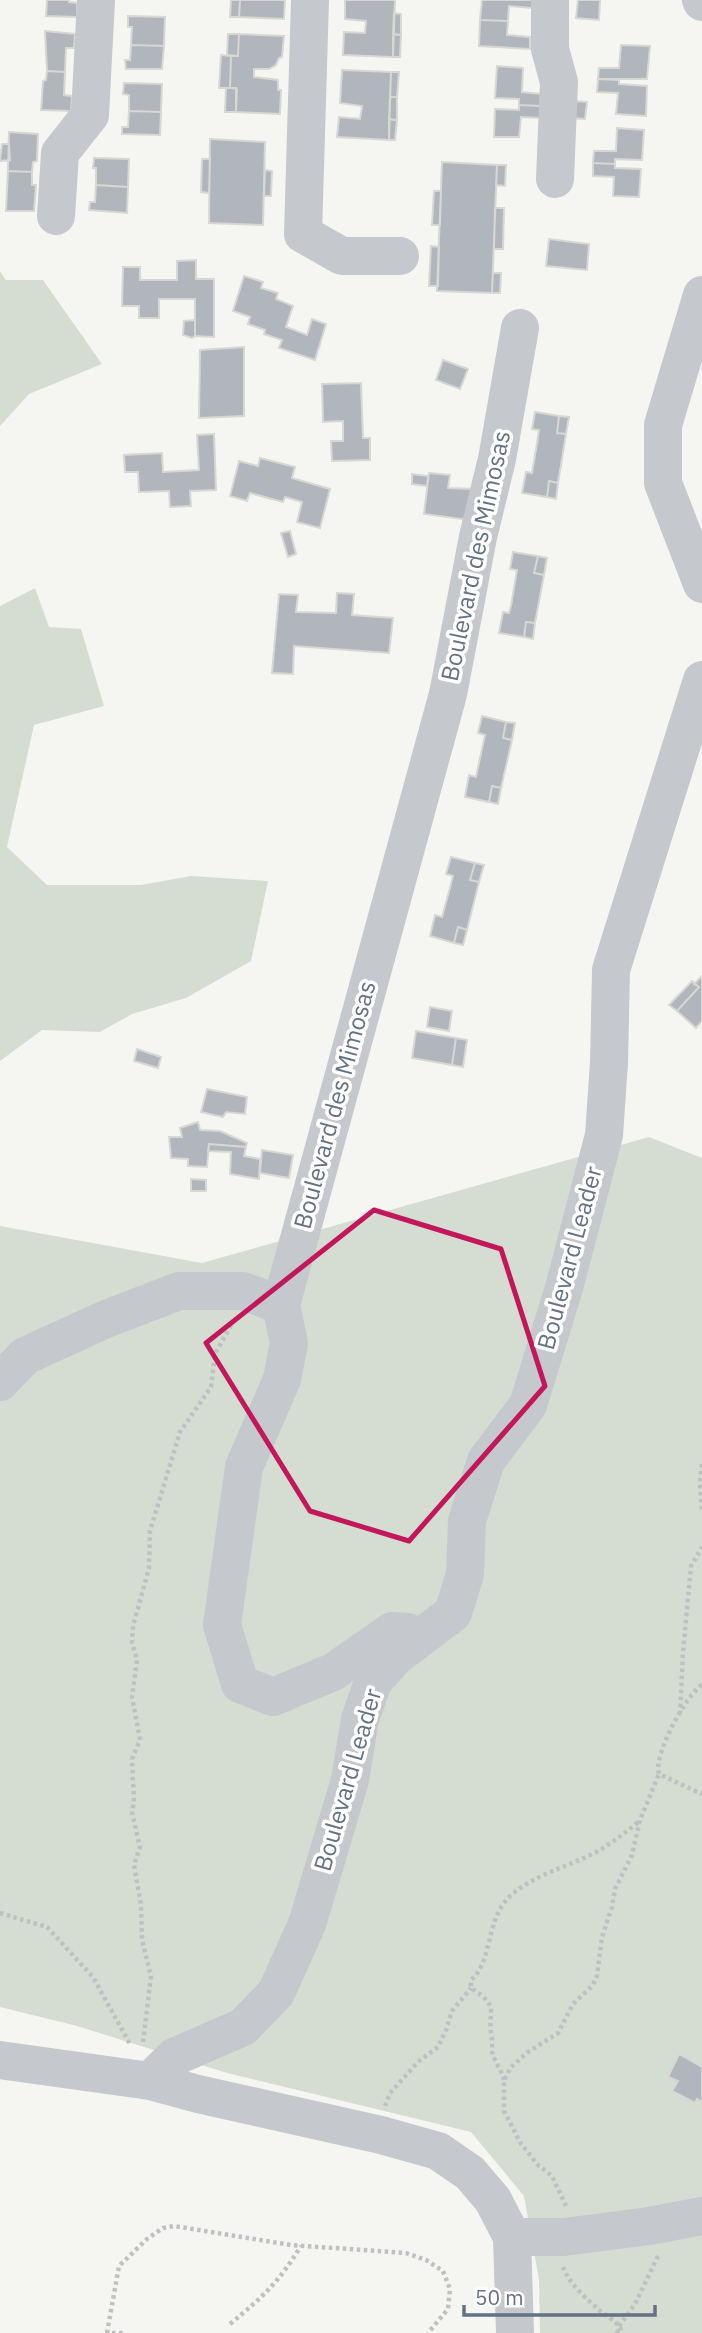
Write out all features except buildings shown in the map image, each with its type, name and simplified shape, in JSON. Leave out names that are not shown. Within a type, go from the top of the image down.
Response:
[{"type":"street","points":[[56,216],[60,153],[90,115],[96,0]]},
{"type":"street","points":[[310,0],[303,234],[342,256],[400,256]]},
{"type":"street","points":[[550,0],[550,49],[559,82],[555,179]]},
{"type":"street","points":[[702,295],[663,425],[663,484],[702,584]]},
{"type":"street","name":"Boulevard des Mimosas","points":[[418,1639],[408,1632],[392,1631],[333,1672],[273,1698],[240,1684],[222,1625],[244,1467],[282,1379],[289,1343],[281,1305],[447,694],[478,537],[497,459],[520,328]]},
{"type":"street","name":"Boulevard Leader","points":[[150,2081],[174,2057],[243,2027],[276,1993],[307,1924],[350,1780],[360,1719],[373,1682],[395,1657],[453,1613],[466,1574],[467,1521],[486,1461],[528,1405],[564,1288],[604,1135],[611,970],[699,695]]},
{"type":"street","points":[[0,1382],[25,1356],[106,1319],[180,1290],[243,1290],[281,1305]]},
{"type":"street","points":[[0,2060],[150,2081],[438,2151],[470,2173],[493,2200],[512,2238],[515,2333]]},
{"type":"street","points":[[512,2238],[564,2237],[702,2216]]},
{"type":"path","points":[[150,2081],[143,2041],[151,1976],[142,1940],[141,1905],[134,1865],[140,1847],[132,1812],[132,1759],[140,1740],[132,1697],[137,1660],[132,1642],[133,1626],[149,1568],[150,1531],[180,1432],[211,1387],[215,1354],[241,1306],[243,1290]]},
{"type":"path","points":[[702,1464],[702,1511]]},
{"type":"path","points":[[680,1714],[682,1651],[691,1566],[702,1547]]},
{"type":"path","points":[[504,2081],[511,2067],[519,2059],[558,2033],[573,2004],[593,1985],[597,1976],[601,1937],[612,1907],[615,1889],[632,1855],[640,1820],[659,1774],[659,1754],[687,1698],[702,1685]]},
{"type":"path","points":[[659,1774],[702,1794]]},
{"type":"path","points":[[381,2135],[384,2109],[390,2093],[418,2062],[438,2047],[452,2011],[471,1988],[471,1980],[478,1975],[489,1937],[505,1900],[532,1879],[598,1851],[621,1837],[640,1820]]},
{"type":"path","points":[[0,1913],[47,1927],[93,1977],[150,2081]]},
{"type":"path","points":[[471,1988],[490,2003],[492,2010],[489,2026],[493,2042],[492,2054],[502,2071],[504,2081],[503,2111],[521,2144],[538,2165],[552,2176],[572,2222],[564,2237],[559,2258],[566,2275],[599,2310],[620,2325],[622,2333]]},
{"type":"path","points":[[123,2333],[109,2333],[119,2266],[147,2239],[163,2228],[174,2226],[301,2246],[405,2253],[426,2260],[443,2272],[450,2289],[447,2309],[428,2333]]},
{"type":"path","points":[[617,2333],[635,2304],[660,2250],[649,2226]]},
{"type":"path","points":[[230,2324],[268,2293],[301,2246]]},
{"type":"highlighted area","points":[[374,1210],[501,1249],[545,1386],[409,1541],[310,1511],[206,1343]]},
{"type":"shaded area","points":[[0,271],[6,280],[43,280],[102,364],[29,394],[0,426]]},
{"type":"shaded area","points":[[35,588],[49,627],[81,629],[104,706],[34,725],[7,847],[47,885],[141,885],[191,876],[268,881],[251,961],[186,998],[132,1014],[100,1032],[42,1030],[0,1061],[0,606]]},
{"type":"shaded area","points":[[649,1137],[702,1158],[702,2333],[540,2333],[539,2280],[524,2196],[471,2132],[227,2073],[77,2026],[0,2007],[0,1226],[202,1263]]}]
